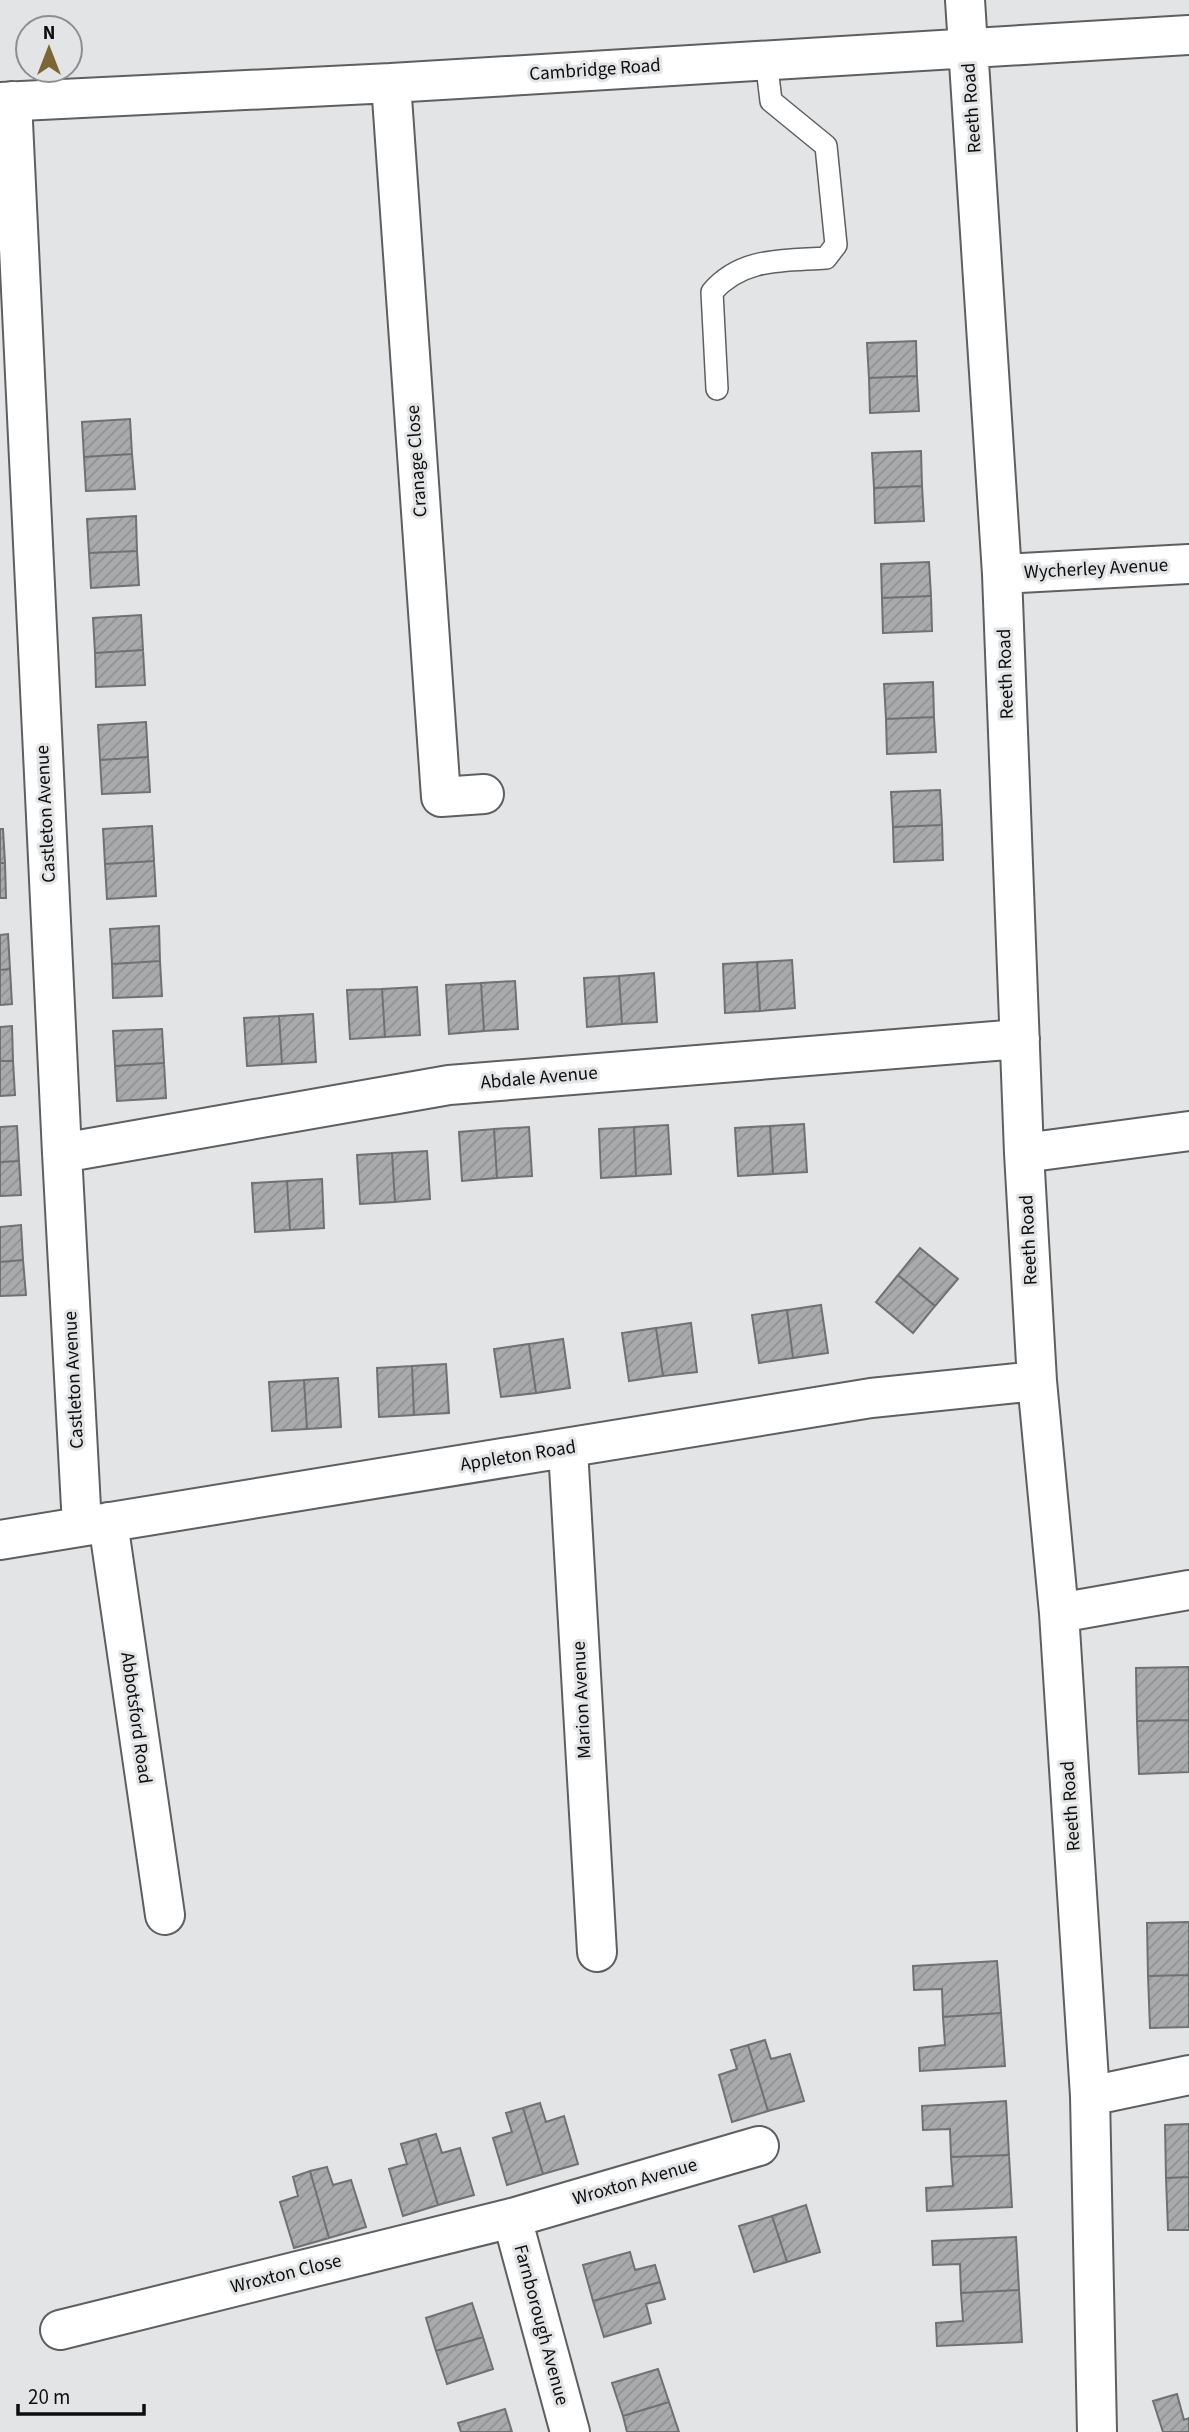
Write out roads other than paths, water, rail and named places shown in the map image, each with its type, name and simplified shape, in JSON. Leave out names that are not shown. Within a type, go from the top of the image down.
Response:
[{"type":"street","name":"Reeth Road","points":[[965,0],[1002,574],[1024,1153],[1037,1381],[1059,1613],[1090,2096],[1097,2432]]},
{"type":"street","name":"Cambridge Road","points":[[6,102],[391,83],[1189,35]]},
{"type":"street","name":"Cranage Close","points":[[391,83],[441,797],[484,794]]},
{"type":"street","name":"Castleton Avenue","points":[[6,102],[62,1153],[95,1524]]},
{"type":"street","name":"Wycherley Avenue","points":[[1002,574],[1189,564]]},
{"type":"street","name":"Abdale Avenue","points":[[62,1153],[449,1085],[1020,1039]]},
{"type":"street","points":[[1024,1153],[1189,1131]]},
{"type":"street","name":"Appleton Road","points":[[0,1541],[871,1398],[1037,1381]]},
{"type":"street","name":"Marion Avenue","points":[[568,1449],[597,1952]]},
{"type":"street","name":"Abbotsford Road","points":[[95,1524],[165,1915]]},
{"type":"street","points":[[1059,1613],[1189,1590]]},
{"type":"street","points":[[1090,2096],[1189,2074]]},
{"type":"street","name":"Wroxton Avenue","points":[[512,2218],[759,2146]]},
{"type":"street","name":"Wroxton Close","points":[[61,2330],[512,2218]]},
{"type":"street","name":"Farnborough Avenue","points":[[512,2218],[570,2432]]},
{"type":"lane","points":[[717,389],[712,292],[722,280],[746,266],[826,258],[836,245],[826,146],[771,102],[766,60]]}]
